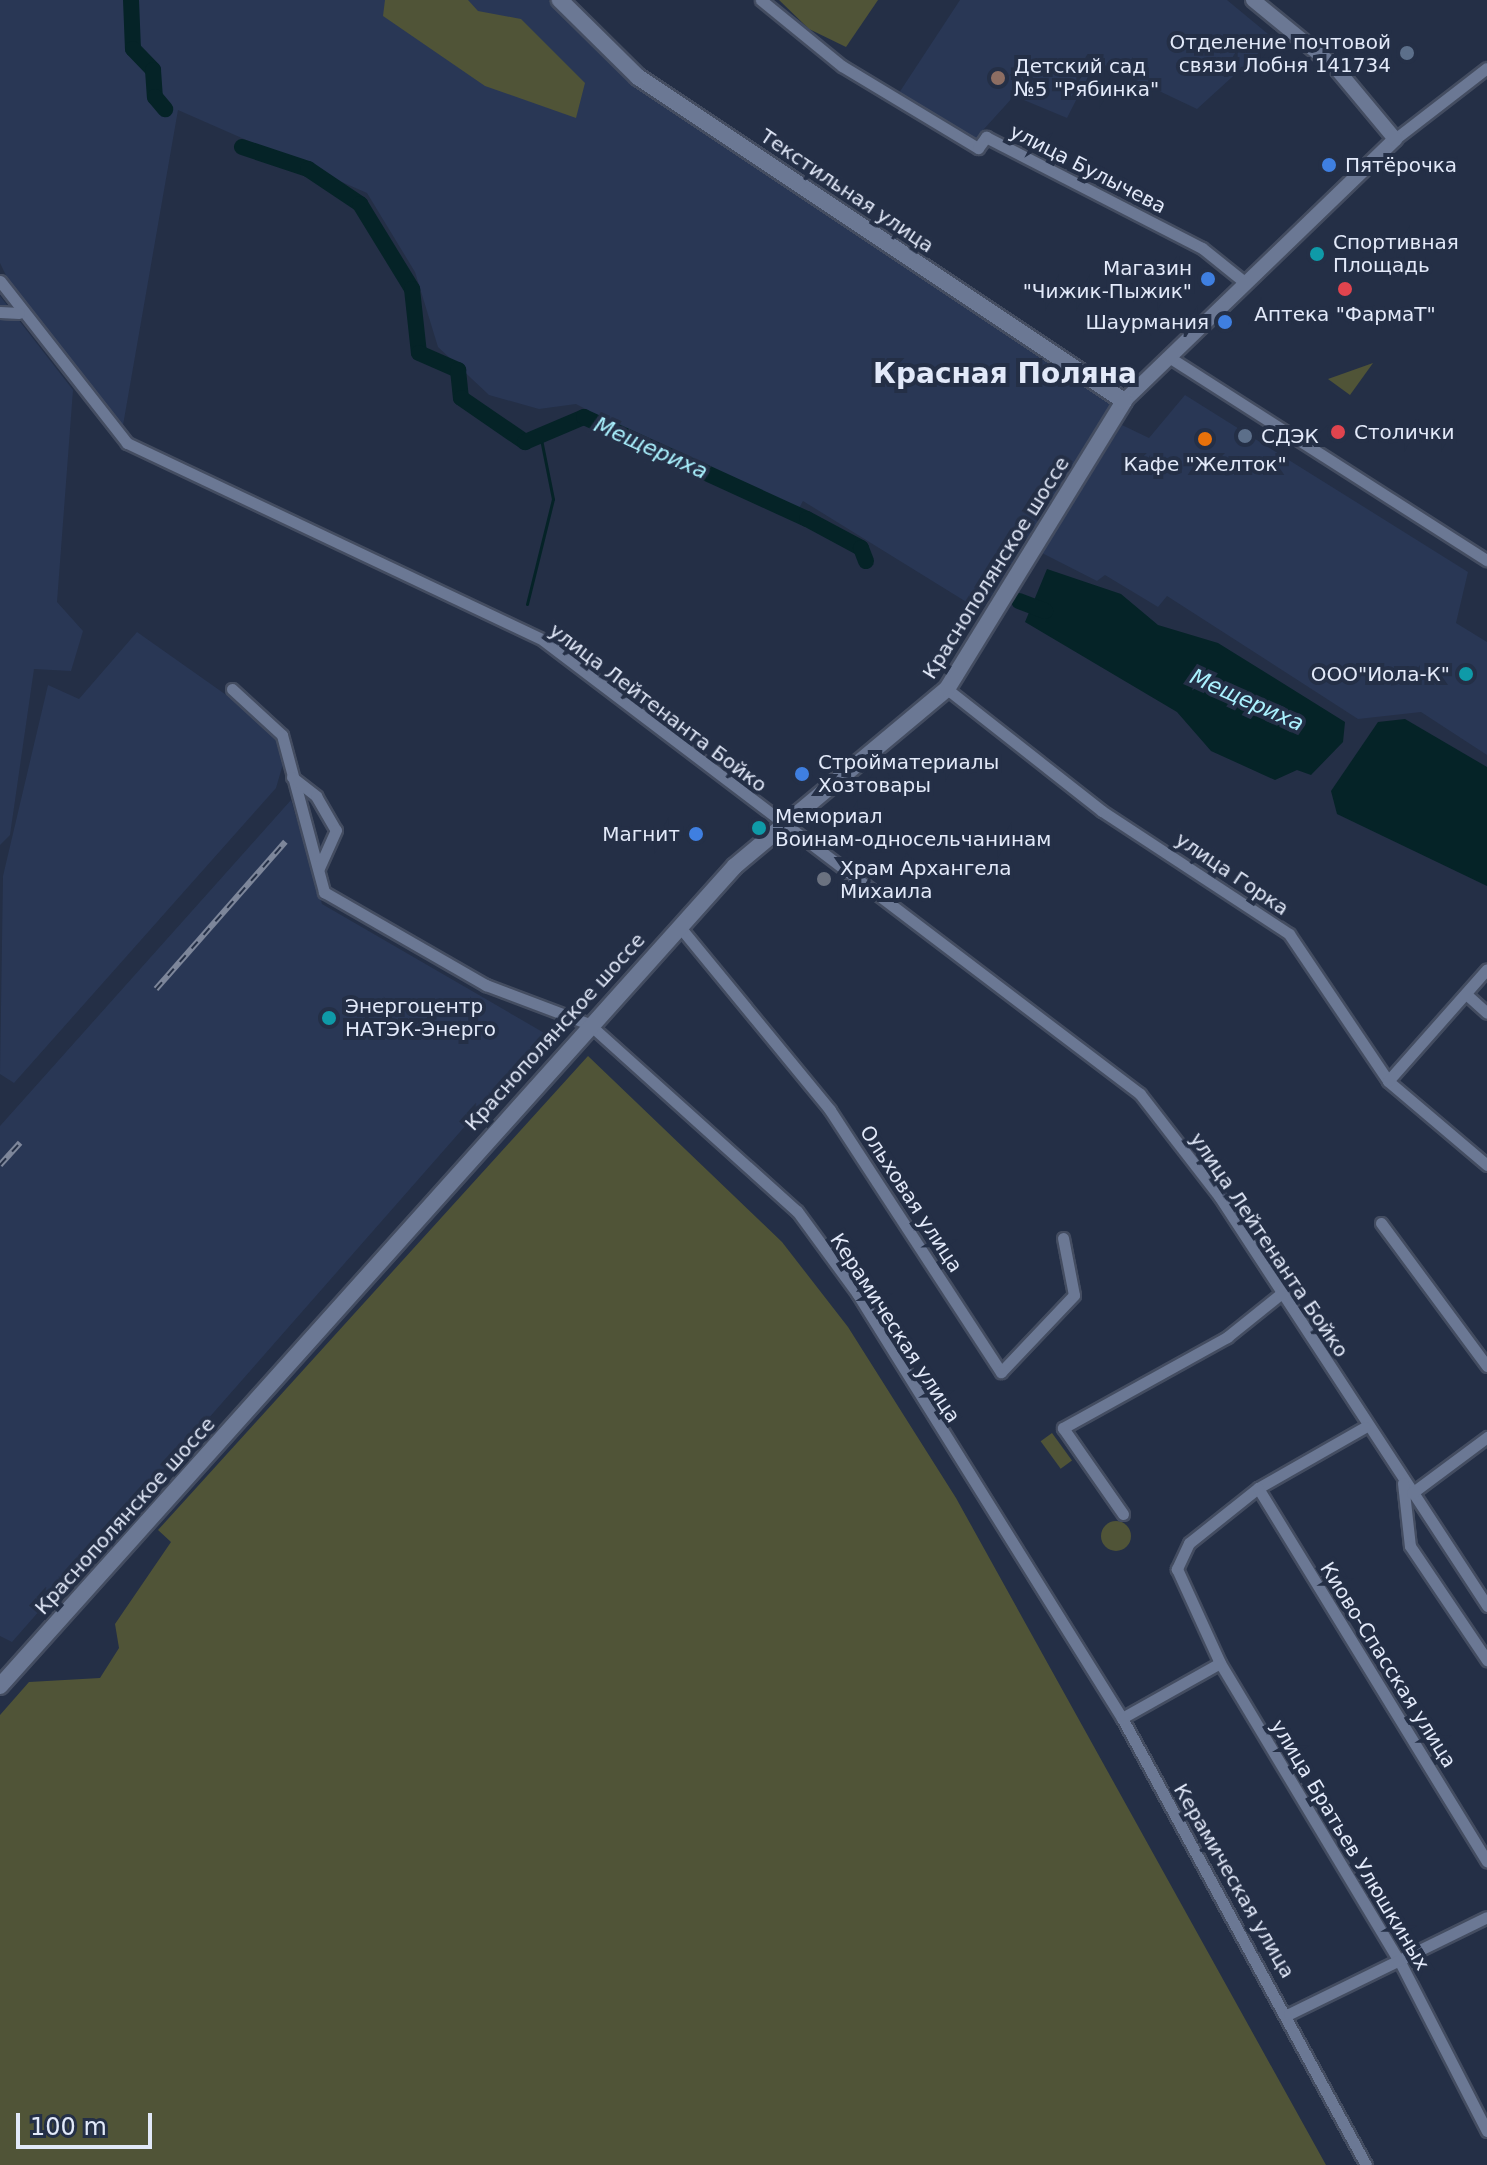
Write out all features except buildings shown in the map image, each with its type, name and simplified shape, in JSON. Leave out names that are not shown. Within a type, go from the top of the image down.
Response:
[{"type":"main road","name":"Текстильная улица","points":[[560,0],[638,77],[1124,401]]},
{"type":"main road","name":"Краснополянское шоссе","points":[[0,1686],[679,926],[782,823],[947,689],[1124,401]]},
{"type":"street","name":"улица Булычева","points":[[761,0],[842,66],[978,148],[986,137],[1202,248],[1243,281]]},
{"type":"street","points":[[1253,0],[1335,67],[1395,139]]},
{"type":"street","points":[[1124,401],[1243,281],[1395,139],[1487,68]]},
{"type":"street","name":"улица Лейтенанта Бойко","points":[[0,281],[19,313],[127,443],[543,640],[1140,1094],[1283,1292],[1365,1427],[1487,1606]]},
{"type":"street","points":[[0,312],[19,313]]},
{"type":"street","points":[[1169,357],[1487,560]]},
{"type":"street","name":"Керамическая улица","points":[[232,689],[274,722],[329,896],[486,985],[589,1024],[797,1211],[857,1293],[1122,1718],[1289,2014],[1366,2165]]},
{"type":"street","name":"улица Горка","points":[[947,689],[1102,811],[1289,934],[1388,1081],[1487,1165]]},
{"type":"street","points":[[292,777],[316,796],[336,830],[319,868]]},
{"type":"street","name":"Ольховая улица","points":[[679,926],[830,1110],[1001,1372],[1074,1295],[1063,1238]]},
{"type":"street","points":[[1388,1081],[1487,969]]},
{"type":"street","points":[[1466,994],[1487,1013]]},
{"type":"street","points":[[1381,1223],[1487,1366]]},
{"type":"street","points":[[1123,1514],[1063,1428],[1227,1337],[1283,1292]]},
{"type":"street","points":[[1258,1488],[1365,1427]]},
{"type":"street","points":[[1412,1493],[1487,1437]]},
{"type":"street","points":[[1403,1482],[1410,1546],[1487,1660]]},
{"type":"street","name":"улица Братьев Улюшкиных","points":[[1258,1488],[1189,1543],[1178,1558],[1180,1579],[1220,1663],[1400,1962],[1487,2131]]},
{"type":"street","name":"Киово-Спасская улица","points":[[1258,1488],[1487,1861]]},
{"type":"street","points":[[1122,1718],[1220,1663]]},
{"type":"street","points":[[1289,2014],[1487,1917]]},
{"type":"shaded area","points":[[0,0],[549,0],[624,74],[1117,402],[1115,412],[981,611],[803,501],[797,512],[739,490],[576,404],[539,409],[489,395],[438,347],[415,272],[367,193],[178,110],[122,431],[13,290],[0,263]]},
{"type":"shaded area","points":[[385,0],[468,0],[478,11],[521,19],[585,83],[576,118],[485,86],[383,16]]},
{"type":"shaded area","points":[[779,0],[878,0],[846,47],[809,29]]},
{"type":"shaded area","points":[[960,0],[1227,0],[1274,39],[1197,109],[1096,61],[1067,118],[1014,96],[974,140],[897,96]]},
{"type":"shaded area","points":[[0,296],[73,390],[57,602],[83,631],[71,671],[34,669],[10,835],[0,845]]},
{"type":"shaded area","points":[[1373,363],[1350,395],[1328,379]]},
{"type":"shaded area","points":[[1185,395],[1468,572],[1456,623],[1487,642],[1487,755],[1421,712],[1358,719],[1167,596],[1158,607],[1105,575],[1097,581],[1042,553],[1122,425],[1149,438]]},
{"type":"shaded area","points":[[137,632],[273,728],[283,764],[276,788],[14,1083],[0,1074],[3,876],[48,685],[79,699]]},
{"type":"shaded area","points":[[291,800],[322,904],[546,1034],[12,1642],[0,1636],[0,1126]]},
{"type":"shaded area","points":[[588,1056],[782,1242],[848,1327],[956,1498],[1326,2165],[0,2165],[0,1715],[29,1682],[100,1678],[119,1648],[115,1624],[171,1542],[158,1530]]},
{"type":"shaded area","points":[[1052,1433],[1072,1461],[1061,1469],[1041,1441]]},
{"type":"shaded area","points":[[1116,1521],[1122,1522],[1130,1530],[1130,1542],[1122,1550],[1116,1551],[1110,1550],[1102,1542],[1101,1536],[1102,1530],[1110,1522]]},
{"type":"water","points":[[1047,569],[1121,594],[1158,625],[1218,643],[1345,722],[1343,742],[1311,775],[1297,770],[1275,780],[1211,751],[1177,712],[1025,622]]},
{"type":"water","points":[[1405,719],[1487,767],[1487,886],[1337,814],[1331,791],[1378,722]]},
{"type":"waterway","name":"Мещериха","points":[[131,0],[133,49],[153,70],[155,97],[165,109]]},
{"type":"waterway","name":"Мещериха","points":[[242,147],[308,169],[360,204],[412,289],[419,353],[458,370],[461,398],[525,442],[584,417],[807,519],[861,548],[866,561]]},
{"type":"waterway","points":[[527,604],[553,499],[541,439]]},
{"type":"waterway","name":"Мещериха","points":[[1019,601],[1045,611]]},
{"type":"railway","points":[[156,989],[285,842]]},
{"type":"railway","points":[[0,1165],[20,1143]]},
{"type":"place","name":"Отделение почтовой связи Лобня 141734","points":[[1407,53]]},
{"type":"place","name":"Детский сад №5 \"Рябинка\"","points":[[998,78]]},
{"type":"place","name":"Пятёрочка","points":[[1329,165]]},
{"type":"place","name":"Спортивная Площадь","points":[[1317,254]]},
{"type":"place","name":"Магазин \"Чижик-Пыжик\"","points":[[1208,279]]},
{"type":"place","name":"Аптека \"ФармаТ\"","points":[[1345,289]]},
{"type":"place","name":"Шаурмания","points":[[1225,322]]},
{"type":"place","name":"Столички","points":[[1338,432]]},
{"type":"place","name":"СДЭК","points":[[1245,436]]},
{"type":"place","name":"Кафе \"Желток\"","points":[[1205,439]]},
{"type":"place","name":"ООО\"Иола-К\"","points":[[1466,674]]},
{"type":"place","name":"Стройматериалы Хозтовары","points":[[802,774]]},
{"type":"place","name":"Мемориал Воинам-односельчанинам","points":[[759,828]]},
{"type":"place","name":"Магнит","points":[[696,834]]},
{"type":"place","name":"Храм Архангела Михаила","points":[[824,879]]},
{"type":"place","name":"Энергоцентр НАТЭК-Энерго","points":[[329,1018]]},
{"type":"district","name":"Красная Поляна","points":[[1005,374]]}]
